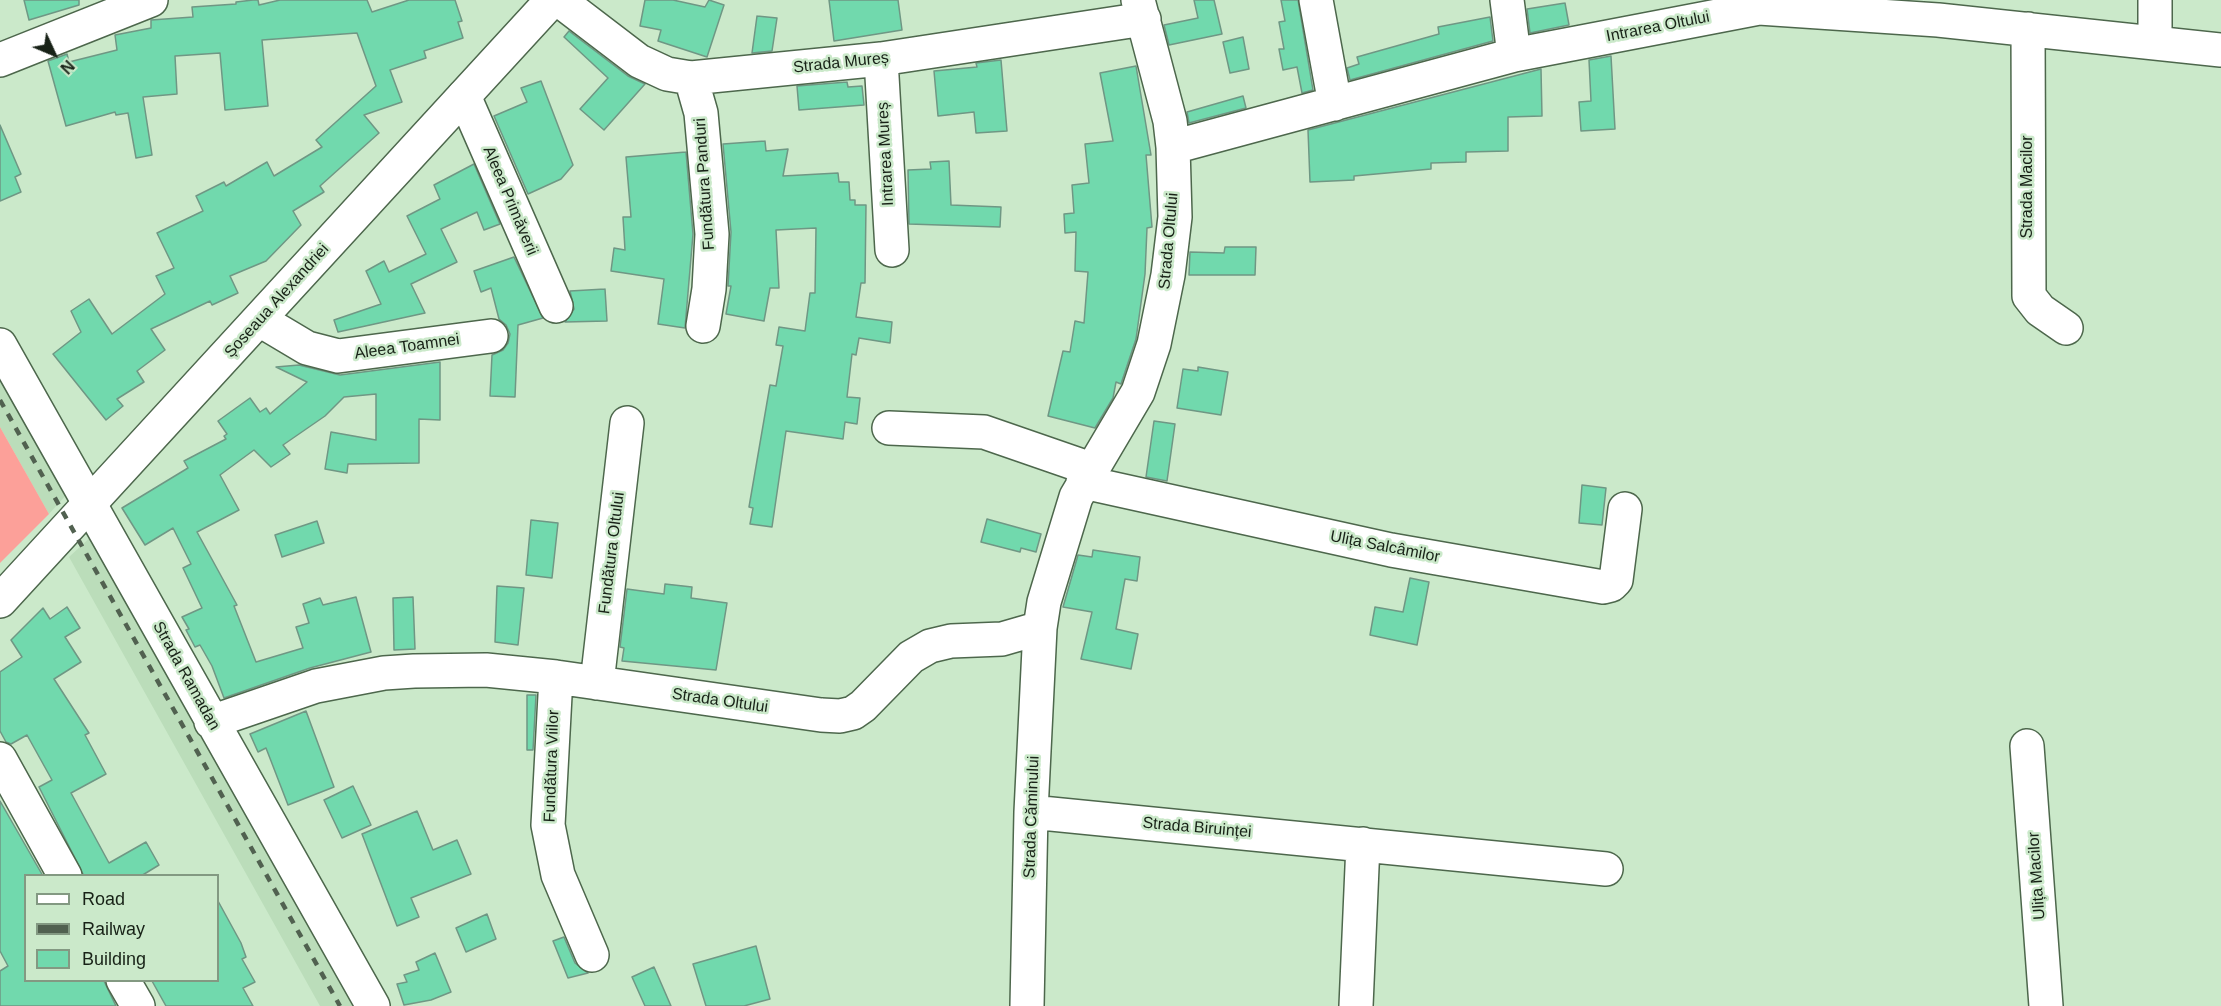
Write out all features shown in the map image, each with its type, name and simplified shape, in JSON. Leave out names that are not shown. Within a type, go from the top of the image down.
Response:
[{"type":"street","points":[[0,60],[151,0]]},
{"type":"street","name":"Șoseaua Alexandriei","points":[[0,602],[552,0]]},
{"type":"street","name":"Strada Mureș","points":[[559,0],[639,61],[668,74],[691,78],[881,59],[1141,9]]},
{"type":"street","points":[[1316,0],[1335,104]]},
{"type":"street","points":[[1507,0],[1514,55]]},
{"type":"street","points":[[2155,0],[2155,42]]},
{"type":"street","name":"Intrarea Oltului","points":[[1173,147],[1514,55],[1759,8],[1938,20],[2221,50]]},
{"type":"street","name":"Strada Oltului","points":[[211,722],[316,686],[384,673],[486,670],[556,677],[840,716],[853,714],[911,657],[930,646],[951,641],[1002,639],[1040,628],[1047,591],[1087,475],[1128,412],[1138,392],[1154,344],[1168,275],[1175,217],[1173,147],[1170,121],[1141,9]]},
{"type":"street","name":"Strada Macilor","points":[[2028,29],[2029,296],[2040,310],[2066,328]]},
{"type":"street","name":"Intrarea Mureș","points":[[881,59],[892,250]]},
{"type":"street","name":"Fundătura Panduri","points":[[691,78],[701,113],[712,234],[709,289],[703,326]]},
{"type":"street","name":"Aleea Primăverii","points":[[464,96],[556,306]]},
{"type":"street","name":"Aleea Toamnei","points":[[260,320],[307,348],[338,356],[491,336]]},
{"type":"street","name":"Strada Ramadan","points":[[0,345],[373,1006]]},
{"type":"street","name":"Fundătura Oltului","points":[[597,683],[627,423]]},
{"type":"street","points":[[889,428],[984,432],[1087,475]]},
{"type":"street","name":"Ulița Salcâmilor","points":[[1087,475],[1391,549],[1603,587],[1616,580],[1625,509]]},
{"type":"street","name":"Strada Căminului","points":[[1027,1006],[1031,812],[1040,628]]},
{"type":"street","name":"Fundătura Viilor","points":[[556,677],[548,825],[558,875],[592,955]]},
{"type":"street","name":"Ulița Macilor","points":[[2027,746],[2046,1006]]},
{"type":"street","points":[[0,759],[64,874]]},
{"type":"street","name":"Strada Biruinței","points":[[1031,812],[1606,869]]},
{"type":"street","points":[[1356,1006],[1363,844]]},
{"type":"street","points":[[124,982],[138,1006]]},
{"type":"shaded area","points":[[0,374],[68,493],[49,514],[0,427]]},
{"type":"shaded area","points":[[0,427],[49,514],[0,563]]},
{"type":"shaded area","points":[[95,533],[360,1006],[320,1006],[69,557]]},
{"type":"building","points":[[24,0],[79,0],[79,5],[29,20]]},
{"type":"building","points":[[258,0],[259,5],[280,0],[367,0],[372,12],[409,0],[455,0],[462,21],[458,22],[463,38],[424,51],[426,58],[390,70],[402,102],[364,115],[379,133],[320,186],[324,192],[293,211],[301,225],[266,261],[230,276],[238,293],[212,305],[210,301],[151,329],[165,350],[137,371],[144,382],[117,399],[123,406],[106,420],[53,354],[81,332],[71,311],[89,299],[112,334],[165,294],[156,276],[174,268],[157,233],[203,211],[196,196],[224,182],[226,186],[267,162],[274,176],[322,147],[316,140],[376,86],[357,33],[262,40],[268,106],[225,110],[220,53],[175,56],[177,94],[143,97],[152,155],[136,158],[128,113],[116,115],[115,112],[66,126],[48,61],[67,54],[69,62],[117,50],[115,35],[151,28],[151,20],[193,17],[192,7],[236,4],[236,2]]},
{"type":"building","points":[[645,0],[673,0],[705,7],[709,0],[724,5],[707,57],[658,41],[661,30],[640,26]]},
{"type":"building","points":[[829,0],[898,0],[902,30],[834,41]]},
{"type":"building","points":[[1194,0],[1214,0],[1222,34],[1169,45],[1164,25],[1198,18]]},
{"type":"building","points":[[1281,0],[1298,0],[1313,90],[1302,93],[1297,67],[1283,70],[1279,49],[1284,49],[1279,22],[1285,21]]},
{"type":"building","points":[[1565,3],[1569,25],[1530,33],[1527,9]]},
{"type":"building","points":[[757,16],[777,18],[772,51],[752,53]]},
{"type":"building","points":[[1490,17],[1493,41],[1350,80],[1347,68],[1359,64],[1357,57],[1439,34],[1438,27]]},
{"type":"building","points":[[569,31],[628,76],[645,84],[604,130],[580,109],[608,78],[564,37]]},
{"type":"building","points":[[1243,37],[1249,69],[1230,73],[1223,42]]},
{"type":"building","points":[[1611,56],[1615,129],[1581,131],[1579,102],[1591,101],[1589,60]]},
{"type":"building","points":[[1001,60],[1007,131],[976,133],[974,112],[938,116],[934,71],[977,67],[976,63]]},
{"type":"building","points":[[1136,66],[1151,155],[1146,155],[1152,227],[1147,228],[1145,274],[1136,339],[1121,384],[1116,382],[1113,398],[1095,428],[1048,416],[1063,351],[1070,352],[1075,321],[1084,323],[1088,272],[1075,271],[1076,232],[1065,233],[1064,214],[1074,213],[1072,185],[1089,183],[1085,144],[1113,141],[1100,73]]},
{"type":"building","points":[[1541,69],[1542,116],[1508,117],[1508,151],[1466,152],[1466,162],[1431,163],[1431,169],[1354,176],[1354,180],[1310,182],[1308,130]]},
{"type":"building","points":[[541,81],[573,165],[561,179],[528,194],[494,116],[527,102],[521,88]]},
{"type":"building","points":[[847,82],[848,87],[862,86],[864,105],[799,110],[797,86]]},
{"type":"building","points":[[1243,96],[1246,108],[1189,123],[1187,112]]},
{"type":"building","points":[[0,125],[21,174],[15,177],[21,192],[0,201]]},
{"type":"building","points":[[765,141],[766,151],[788,149],[783,176],[838,173],[839,182],[849,182],[850,200],[855,200],[855,205],[866,205],[865,283],[861,283],[856,317],[892,322],[890,343],[859,338],[856,355],[852,354],[847,397],[860,398],[857,424],[845,422],[843,439],[786,431],[772,527],[750,524],[753,508],[749,507],[770,385],[776,386],[783,346],[776,345],[779,327],[805,331],[810,293],[815,293],[816,228],[776,230],[779,288],[770,288],[764,321],[726,314],[731,286],[728,286],[731,232],[723,144]]},
{"type":"building","points":[[686,152],[693,234],[685,328],[658,324],[664,279],[611,271],[614,248],[625,250],[623,217],[631,217],[626,157]]},
{"type":"building","points":[[949,161],[951,205],[1001,207],[1000,227],[909,224],[908,170],[931,169],[930,162]]},
{"type":"building","points":[[474,164],[500,224],[484,230],[477,212],[441,229],[457,262],[411,284],[425,313],[338,332],[334,320],[381,304],[366,271],[384,261],[389,272],[426,254],[407,216],[440,199],[434,185]]},
{"type":"building","points":[[1225,247],[1256,247],[1255,275],[1189,275],[1190,252],[1224,253]]},
{"type":"building","points":[[514,257],[543,318],[518,325],[515,397],[490,396],[492,355],[503,350],[510,334],[506,325],[499,319],[491,288],[481,292],[474,271]]},
{"type":"building","points":[[605,289],[607,321],[565,322],[574,309],[570,291]]},
{"type":"building","points":[[440,362],[440,420],[419,419],[419,463],[348,464],[347,473],[325,469],[331,432],[376,440],[376,394],[344,397],[325,416],[283,445],[290,454],[271,467],[254,450],[220,475],[239,510],[197,532],[237,605],[234,606],[256,662],[303,648],[296,627],[309,623],[303,604],[320,598],[323,605],[356,597],[371,652],[310,668],[224,698],[212,666],[200,645],[195,647],[182,617],[202,608],[183,568],[191,564],[173,528],[145,545],[122,508],[188,468],[184,461],[226,439],[224,436],[227,434],[218,421],[250,398],[260,412],[266,408],[270,414],[307,382],[276,367],[299,365],[340,375]]},
{"type":"building","points":[[1198,367],[1228,372],[1221,415],[1177,408],[1183,369],[1198,371]]},
{"type":"building","points":[[1154,421],[1175,424],[1167,481],[1146,477]]},
{"type":"building","points":[[1582,485],[1606,488],[1602,525],[1579,523]]},
{"type":"building","points":[[987,519],[1041,534],[1036,552],[1021,548],[1020,552],[981,542]]},
{"type":"building","points":[[531,520],[558,523],[552,578],[526,575]]},
{"type":"building","points":[[317,521],[324,543],[282,557],[275,535]]},
{"type":"building","points":[[1093,550],[1140,557],[1137,581],[1125,579],[1116,629],[1138,634],[1131,669],[1081,659],[1092,612],[1063,607],[1078,555],[1092,557]]},
{"type":"building","points":[[1410,578],[1429,582],[1417,645],[1370,635],[1375,607],[1403,612]]},
{"type":"building","points":[[665,584],[692,587],[691,598],[727,603],[716,670],[622,661],[624,648],[620,647],[627,589],[664,594]]},
{"type":"building","points":[[497,586],[524,588],[518,645],[495,642]]},
{"type":"building","points":[[413,597],[415,649],[394,650],[393,598]]},
{"type":"building","points":[[67,607],[80,628],[65,637],[81,662],[54,679],[89,733],[85,735],[106,774],[71,793],[109,863],[146,842],[159,865],[144,874],[83,874],[39,787],[52,780],[27,735],[11,744],[6,742],[0,731],[0,672],[22,657],[11,640],[43,608],[50,619]]},
{"type":"building","points":[[527,695],[536,695],[533,750],[527,750]]},
{"type":"building","points":[[306,711],[334,787],[288,805],[266,748],[258,752],[250,734]]},
{"type":"building","points":[[353,786],[371,825],[342,838],[324,800]]},
{"type":"building","points":[[0,801],[42,874],[24,874],[24,982],[104,982],[116,1006],[0,1006],[0,971],[8,966],[0,951]]},
{"type":"building","points":[[417,811],[433,850],[457,840],[471,874],[411,898],[419,917],[397,926],[362,834]]},
{"type":"building","points":[[219,903],[241,943],[246,957],[242,959],[255,982],[243,988],[253,1006],[166,1006],[153,982],[219,982]]},
{"type":"building","points":[[487,914],[496,939],[466,952],[456,928]]},
{"type":"building","points":[[564,937],[575,963],[588,973],[568,978],[553,941]]},
{"type":"building","points":[[756,946],[770,999],[744,1006],[706,1006],[693,964]]},
{"type":"building","points":[[435,953],[451,992],[431,1000],[404,1005],[397,984],[407,982],[404,975],[419,970],[416,962]]},
{"type":"building","points":[[654,967],[671,1006],[645,1006],[632,977]]},
{"type":"railway","points":[[0,400],[340,1006]]}]
